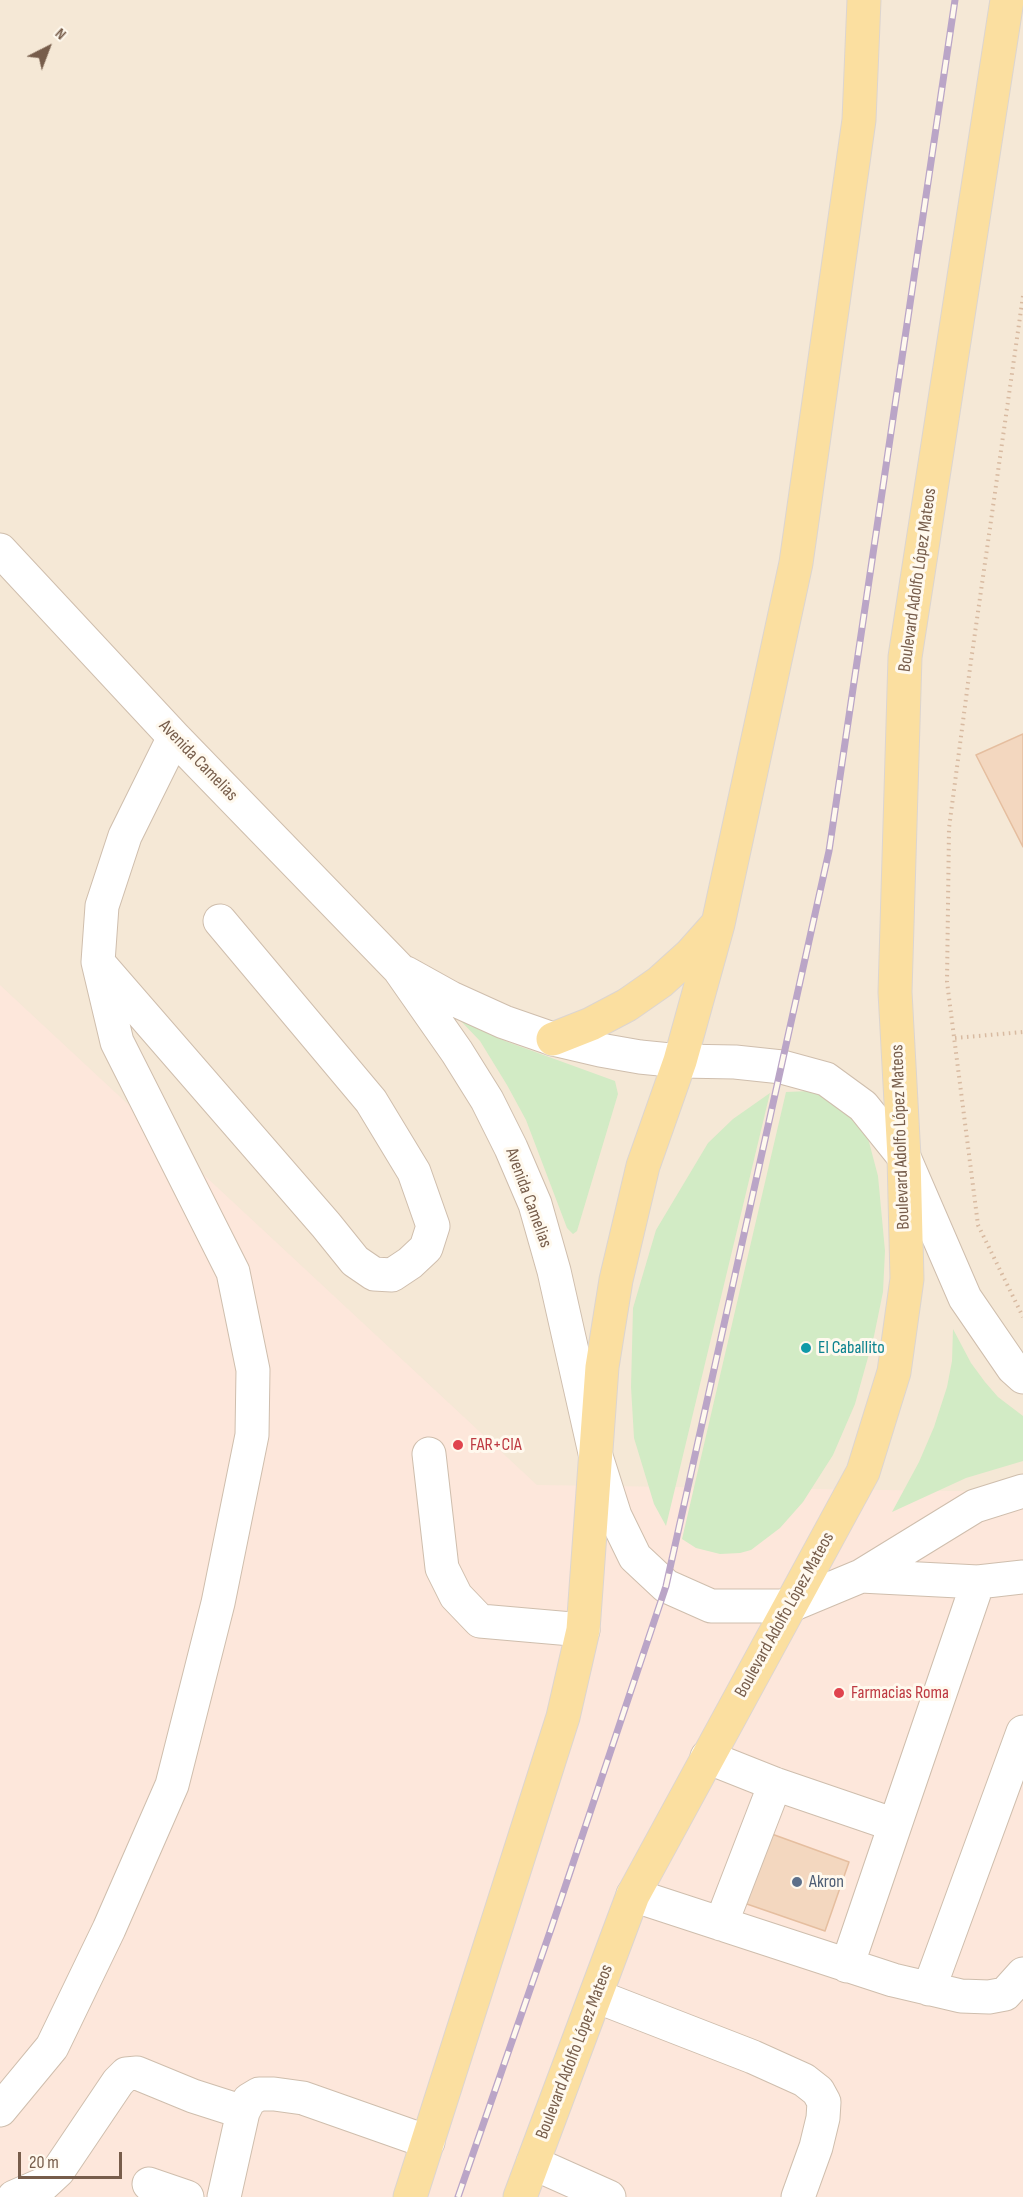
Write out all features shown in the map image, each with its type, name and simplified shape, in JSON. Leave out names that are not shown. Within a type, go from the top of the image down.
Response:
[{"type":"main road","points":[[410,2197],[563,1717],[583,1630],[602,1367],[616,1280],[643,1166],[680,1061],[718,924],[796,563],[859,120],[864,0]]},
{"type":"main road","name":"Boulevard Adolfo López Mateos","points":[[520,2197],[633,1895],[863,1472],[894,1372],[906,1279],[904,1157],[895,992],[905,657],[1007,0]]},
{"type":"main road","points":[[553,1039],[591,1024],[627,1005],[660,982],[691,954],[718,924]]},
{"type":"street","name":"Avenida Camelias","points":[[0,550],[174,737],[399,969],[457,1052],[487,1100],[535,1204],[554,1271],[595,1453],[615,1516],[635,1557],[666,1586],[711,1606],[789,1606]]},
{"type":"street","points":[[0,2110],[52,2048],[109,1929],[172,1785],[218,1603],[252,1435],[253,1370],[233,1272],[117,1042],[98,962],[102,906],[125,836],[174,737]]},
{"type":"street","points":[[98,962],[355,1261],[374,1274],[392,1275],[426,1248],[433,1226],[414,1172],[371,1101],[220,921]]},
{"type":"street","name":"Avenida Camelias","points":[[399,969],[451,998],[504,1022],[553,1039],[600,1050],[680,1061],[735,1062],[782,1067],[826,1079],[863,1106],[904,1157],[965,1298],[1013,1368],[1023,1377]]},
{"type":"street","points":[[429,1454],[442,1568],[456,1596],[480,1621],[583,1630]]},
{"type":"street","points":[[789,1606],[861,1576],[975,1506],[1023,1491]]},
{"type":"street","points":[[861,1576],[978,1582],[1023,1577]]},
{"type":"street","points":[[847,1966],[978,1582]]},
{"type":"street","points":[[929,1989],[1023,1732]]},
{"type":"street","points":[[707,1757],[775,1784],[894,1825]]},
{"type":"street","points":[[721,1924],[775,1784]]},
{"type":"street","points":[[633,1895],[847,1966],[893,1980],[961,1996],[989,1997],[1005,1994],[1023,1974]]},
{"type":"street","points":[[596,1996],[753,2056],[804,2080],[818,2091],[824,2102],[823,2118],[816,2147],[798,2197]]},
{"type":"street","points":[[14,2197],[44,2184],[57,2171],[118,2082],[126,2074],[137,2073],[193,2096],[243,2112]]},
{"type":"street","points":[[224,2197],[243,2112],[249,2100],[259,2094],[303,2098],[428,2142]]},
{"type":"street","points":[[533,2163],[609,2197]]},
{"type":"street","points":[[149,2184],[187,2197]]},
{"type":"path","points":[[1023,296],[949,828],[947,982],[978,1225],[1023,1317]]},
{"type":"path","points":[[954,1038],[1023,1032]]},
{"type":"shaded area","points":[[0,0],[1023,0],[1023,2197],[0,2197]]},
{"type":"shaded area","points":[[0,985],[537,1485],[1023,1492],[1023,2197],[0,2197]]},
{"type":"green space","points":[[438,997],[485,1031],[505,1041],[615,1081],[618,1094],[577,1231],[573,1234],[567,1228],[526,1120],[507,1085],[480,1041]]},
{"type":"green space","points":[[810,1091],[827,1096],[862,1127],[869,1142],[878,1176],[885,1251],[883,1292],[874,1336],[855,1404],[833,1455],[803,1502],[780,1528],[751,1550],[720,1554],[696,1548],[682,1539],[786,1092]]},
{"type":"green space","points":[[770,1093],[666,1526],[654,1504],[634,1438],[631,1387],[633,1308],[656,1230],[708,1143],[733,1119]]},
{"type":"green space","points":[[953,1329],[971,1363],[985,1382],[998,1397],[1023,1416],[1023,1461],[966,1478],[892,1512],[919,1462],[934,1427],[947,1387],[952,1361]]},
{"type":"building","points":[[1023,734],[1023,847],[976,755]]},
{"type":"building","name":"Akron","points":[[769,1833],[849,1862],[825,1931],[744,1903]]},
{"type":"railway","points":[[458,2197],[666,1586],[829,851],[955,0]]},
{"type":"place","name":"El Caballito","points":[[806,1348]]},
{"type":"place","name":"FAR+CIA","points":[[458,1445]]},
{"type":"place","name":"Farmacias Roma","points":[[839,1693]]},
{"type":"place","name":"Akron","points":[[797,1882]]}]
